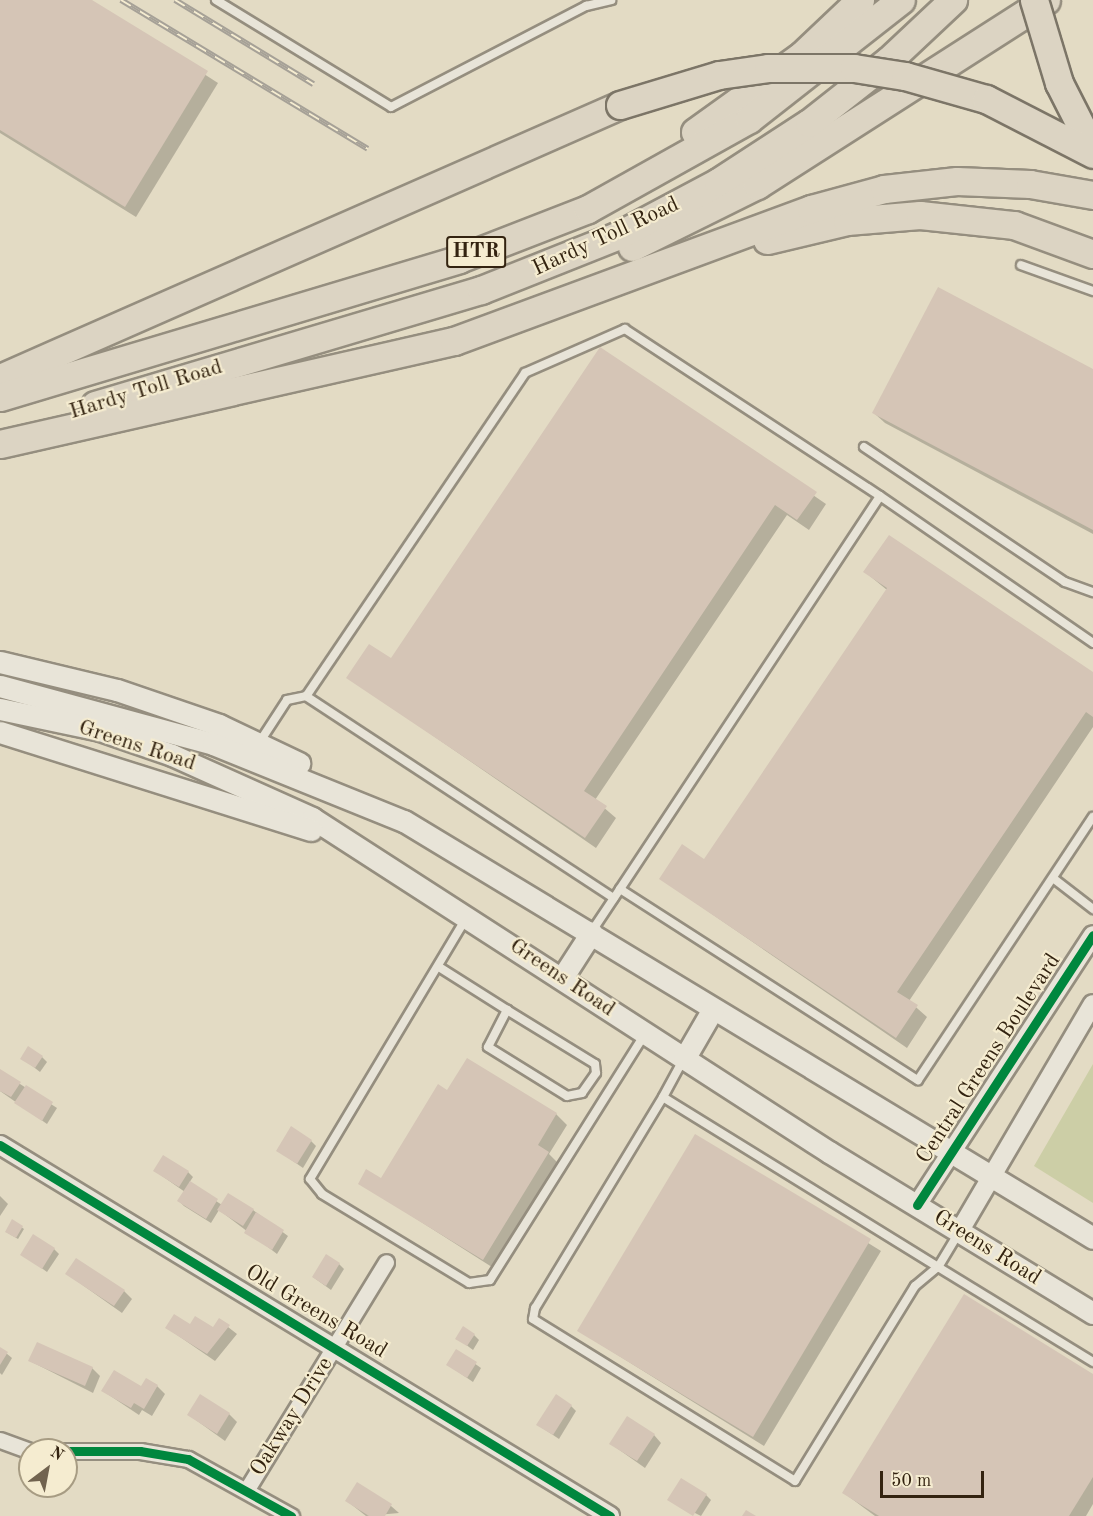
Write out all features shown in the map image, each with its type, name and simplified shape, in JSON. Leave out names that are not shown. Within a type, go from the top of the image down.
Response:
[{"type":"highway","points":[[495,246],[709,123],[802,55],[860,0]]},
{"type":"highway","name":"Hardy Toll Road","points":[[0,397],[495,246],[619,195],[697,151],[790,90],[901,0]]},
{"type":"highway","name":"Hardy Toll Road","points":[[0,437],[481,290],[576,255],[718,182],[848,94],[953,0]]},
{"type":"highway","points":[[1034,0],[1059,83],[1093,152]]},
{"type":"highway","points":[[481,290],[582,266],[711,211],[1046,0]]},
{"type":"highway","points":[[0,378],[620,105],[719,75],[768,68],[854,68],[905,76],[986,99],[1093,152]]},
{"type":"highway","points":[[0,444],[405,354],[494,328],[633,278],[811,209],[884,189],[957,181],[1030,184],[1093,195]]},
{"type":"highway","points":[[633,278],[883,216],[985,220],[1093,254]]},
{"type":"main road","points":[[0,662],[117,690],[259,744],[404,822]]},
{"type":"main road","name":"Greens Road","points":[[0,687],[213,744],[404,822],[1093,1238]]},
{"type":"main road","name":"Greens Road","points":[[0,709],[100,730],[172,755],[255,789],[359,847],[467,915],[684,1059],[959,1232],[1093,1313]]},
{"type":"main road","points":[[0,732],[359,847]]},
{"type":"main road","points":[[562,978],[591,933]]},
{"type":"main road","points":[[684,1059],[712,1009]]},
{"type":"street","name":"Central Greens Boulevard","points":[[917,1205],[1093,935]]},
{"type":"street","points":[[959,1232],[995,1177],[1093,1004]]},
{"type":"street","name":"Old Greens Road","points":[[0,1145],[337,1346],[610,1516]]},
{"type":"street","name":"Oakway Drive","points":[[247,1489],[337,1346],[386,1262]]},
{"type":"street","points":[[0,1440],[18,1447]]},
{"type":"street","points":[[78,1451],[140,1451],[188,1459],[247,1489],[291,1516]]},
{"type":"lane","points":[[216,0],[391,107],[586,6],[611,0]]},
{"type":"lane","points":[[1021,265],[1093,291]]},
{"type":"lane","points":[[259,744],[287,700],[306,696],[525,373],[625,329],[880,496],[1093,643]]},
{"type":"lane","points":[[864,447],[1065,582],[1093,592]]},
{"type":"lane","points":[[591,933],[880,496]]},
{"type":"lane","points":[[306,696],[614,898]]},
{"type":"lane","points":[[620,889],[918,1080],[1093,817]]},
{"type":"lane","points":[[1053,878],[1093,909]]},
{"type":"lane","points":[[467,915],[439,967],[310,1179],[322,1194],[469,1283],[490,1280],[645,1034]]},
{"type":"lane","points":[[439,967],[595,1064],[596,1073],[582,1093],[567,1096],[488,1047],[507,1010]]},
{"type":"lane","points":[[684,1059],[535,1308],[533,1319],[575,1347],[795,1481],[915,1286],[938,1267],[959,1232]]},
{"type":"lane","points":[[663,1097],[1093,1362]]},
{"type":"green space","points":[[1093,1064],[1093,1203],[1034,1166]]},
{"type":"building","points":[[0,0],[92,0],[208,71],[125,207],[0,130]]},
{"type":"building","points":[[938,287],[1093,369],[1093,530],[872,413]]},
{"type":"building","points":[[600,347],[817,492],[797,520],[775,505],[584,791],[607,806],[585,838],[346,678],[369,644],[391,658]]},
{"type":"building","points":[[889,535],[1093,672],[1093,717],[1086,712],[897,992],[918,1005],[896,1038],[659,879],[682,844],[704,859],[887,588],[863,572]]},
{"type":"building","points":[[28,1046],[43,1056],[35,1068],[20,1059]]},
{"type":"building","points":[[467,1058],[557,1113],[538,1145],[549,1152],[483,1260],[358,1184],[366,1169],[381,1178],[438,1084],[447,1090]]},
{"type":"building","points":[[0,1069],[21,1082],[11,1097],[0,1091]]},
{"type":"building","points":[[26,1085],[53,1102],[42,1121],[14,1103]]},
{"type":"building","points":[[291,1126],[312,1140],[297,1164],[276,1151]]},
{"type":"building","points":[[695,1134],[871,1239],[753,1437],[577,1331]]},
{"type":"building","points":[[163,1155],[189,1171],[179,1187],[153,1171]]},
{"type":"building","points":[[190,1181],[218,1199],[206,1219],[177,1201]]},
{"type":"building","points":[[228,1193],[254,1209],[243,1226],[217,1210]]},
{"type":"building","points":[[256,1212],[284,1230],[272,1250],[244,1233]]},
{"type":"building","points":[[12,1219],[23,1226],[16,1238],[5,1232]]},
{"type":"building","points":[[33,1234],[55,1248],[42,1269],[20,1255]]},
{"type":"building","points":[[326,1254],[340,1263],[326,1286],[312,1277]]},
{"type":"building","points":[[76,1258],[125,1290],[114,1306],[65,1274]]},
{"type":"building","points":[[964,1294],[1093,1374],[1093,1477],[1069,1516],[879,1516],[842,1493]]},
{"type":"building","points":[[174,1314],[190,1324],[195,1316],[213,1327],[219,1318],[230,1325],[207,1354],[165,1328]]},
{"type":"building","points":[[463,1326],[475,1334],[467,1346],[455,1339]]},
{"type":"building","points":[[37,1342],[93,1367],[85,1386],[28,1361]]},
{"type":"building","points":[[0,1347],[8,1352],[0,1365]]},
{"type":"building","points":[[456,1349],[477,1362],[467,1378],[446,1365]]},
{"type":"building","points":[[114,1370],[141,1386],[146,1378],[158,1385],[144,1409],[134,1403],[131,1408],[101,1391]]},
{"type":"building","points":[[200,1394],[230,1413],[217,1434],[187,1415]]},
{"type":"building","points":[[556,1394],[572,1405],[553,1435],[536,1425]]},
{"type":"building","points":[[627,1416],[655,1434],[637,1461],[609,1444]]},
{"type":"building","points":[[681,1478],[707,1494],[693,1516],[667,1500]]},
{"type":"building","points":[[357,1482],[392,1504],[385,1516],[369,1516],[345,1501]]},
{"type":"building","points":[[746,1510],[756,1516],[742,1516]]},
{"type":"railway","points":[[121,0],[368,149]]},
{"type":"railway","points":[[175,0],[313,84]]},
{"type":"cycle path","points":[[917,1205],[1093,935]]},
{"type":"cycle path","points":[[0,1145],[610,1516]]},
{"type":"cycle path","points":[[78,1451],[140,1451],[188,1459],[291,1516]]}]
